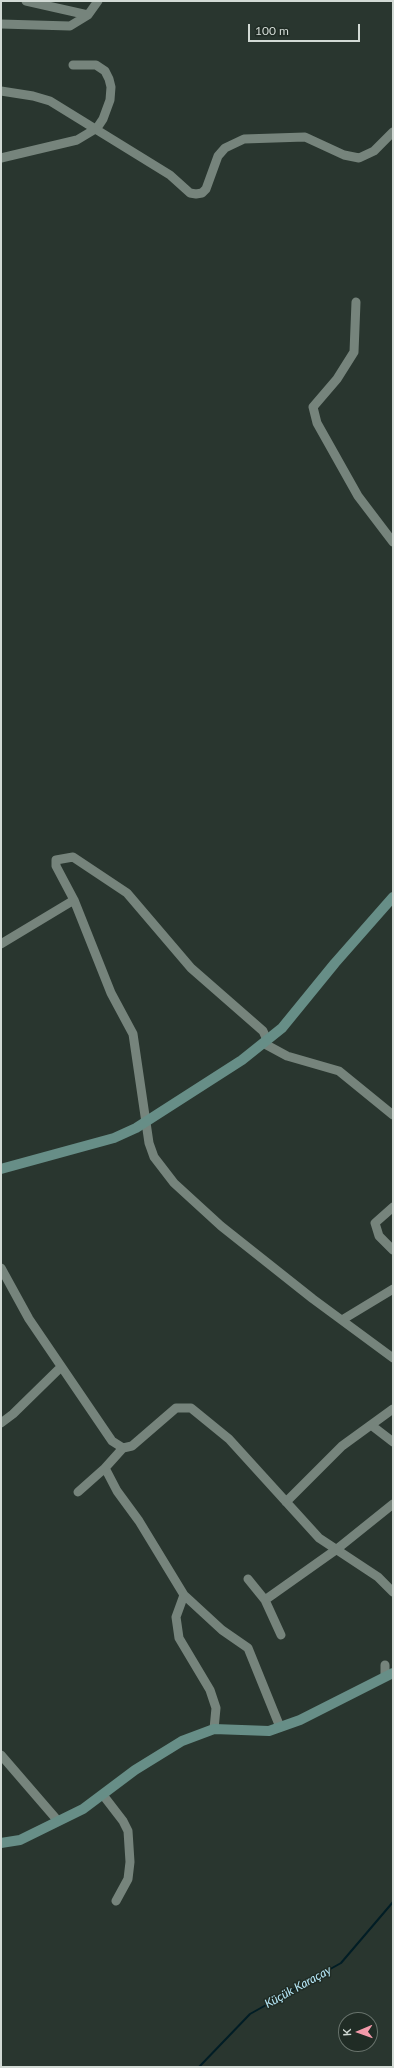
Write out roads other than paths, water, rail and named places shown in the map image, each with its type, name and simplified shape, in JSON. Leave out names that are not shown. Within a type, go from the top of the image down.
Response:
[{"type":"street","points":[[26,1],[88,15]]},
{"type":"street","points":[[1,24],[60,27],[75,24],[88,15],[98,1]]},
{"type":"street","points":[[1,158],[77,140],[97,128],[103,120],[110,100],[111,87],[109,79],[105,71],[96,65],[73,65]]},
{"type":"street","points":[[1,92],[33,96],[50,100],[170,175],[190,193],[196,194],[202,193],[206,189],[218,156],[229,145],[244,139],[305,137],[344,155],[359,158],[374,151],[393,132]]},
{"type":"street","points":[[356,302],[354,352],[337,379],[313,407],[317,423],[353,486],[393,542]]},
{"type":"street","points":[[393,1115],[339,1071],[287,1056],[265,1041],[263,1031],[191,968],[127,893],[73,856],[56,860],[56,866],[74,900],[111,992],[133,1034],[149,1142],[154,1157],[174,1183],[221,1226],[393,1358]]},
{"type":"street","points":[[1,1169],[114,1138],[147,1121],[242,1060],[282,1028],[335,963],[393,897]]},
{"type":"street","points":[[1,944],[74,900]]},
{"type":"street","points":[[393,1207],[375,1223],[379,1236],[393,1250]]},
{"type":"street","points":[[1,1268],[29,1319],[61,1367],[112,1441],[123,1448]]},
{"type":"street","points":[[342,1320],[393,1289]]},
{"type":"street","points":[[1,1423],[13,1414],[61,1367]]},
{"type":"street","points":[[78,1492],[105,1468],[123,1448],[132,1446],[176,1408],[191,1408],[229,1439],[319,1538],[378,1577],[393,1592]]},
{"type":"street","points":[[286,1502],[342,1446],[393,1409]]},
{"type":"street","points":[[371,1425],[393,1442]]},
{"type":"street","points":[[105,1468],[117,1491],[139,1521],[184,1595],[222,1630],[248,1648],[280,1727]]},
{"type":"street","points":[[265,1600],[337,1549],[393,1504]]},
{"type":"street","points":[[248,1579],[265,1600],[281,1635]]},
{"type":"street","points":[[184,1595],[176,1617],[179,1638],[210,1690],[216,1708],[214,1729]]},
{"type":"street","points":[[1,1843],[20,1840],[83,1809],[136,1770],[182,1741],[214,1729],[269,1731],[300,1720],[389,1674],[385,1665]]},
{"type":"street","points":[[1,1755],[58,1821]]},
{"type":"street","points":[[103,1795],[123,1821],[128,1831],[130,1862],[128,1879],[116,1901]]},
{"type":"waterway","name":"Küçük Karaçay","points":[[199,2067],[250,2014],[341,1963],[393,1902]]}]
